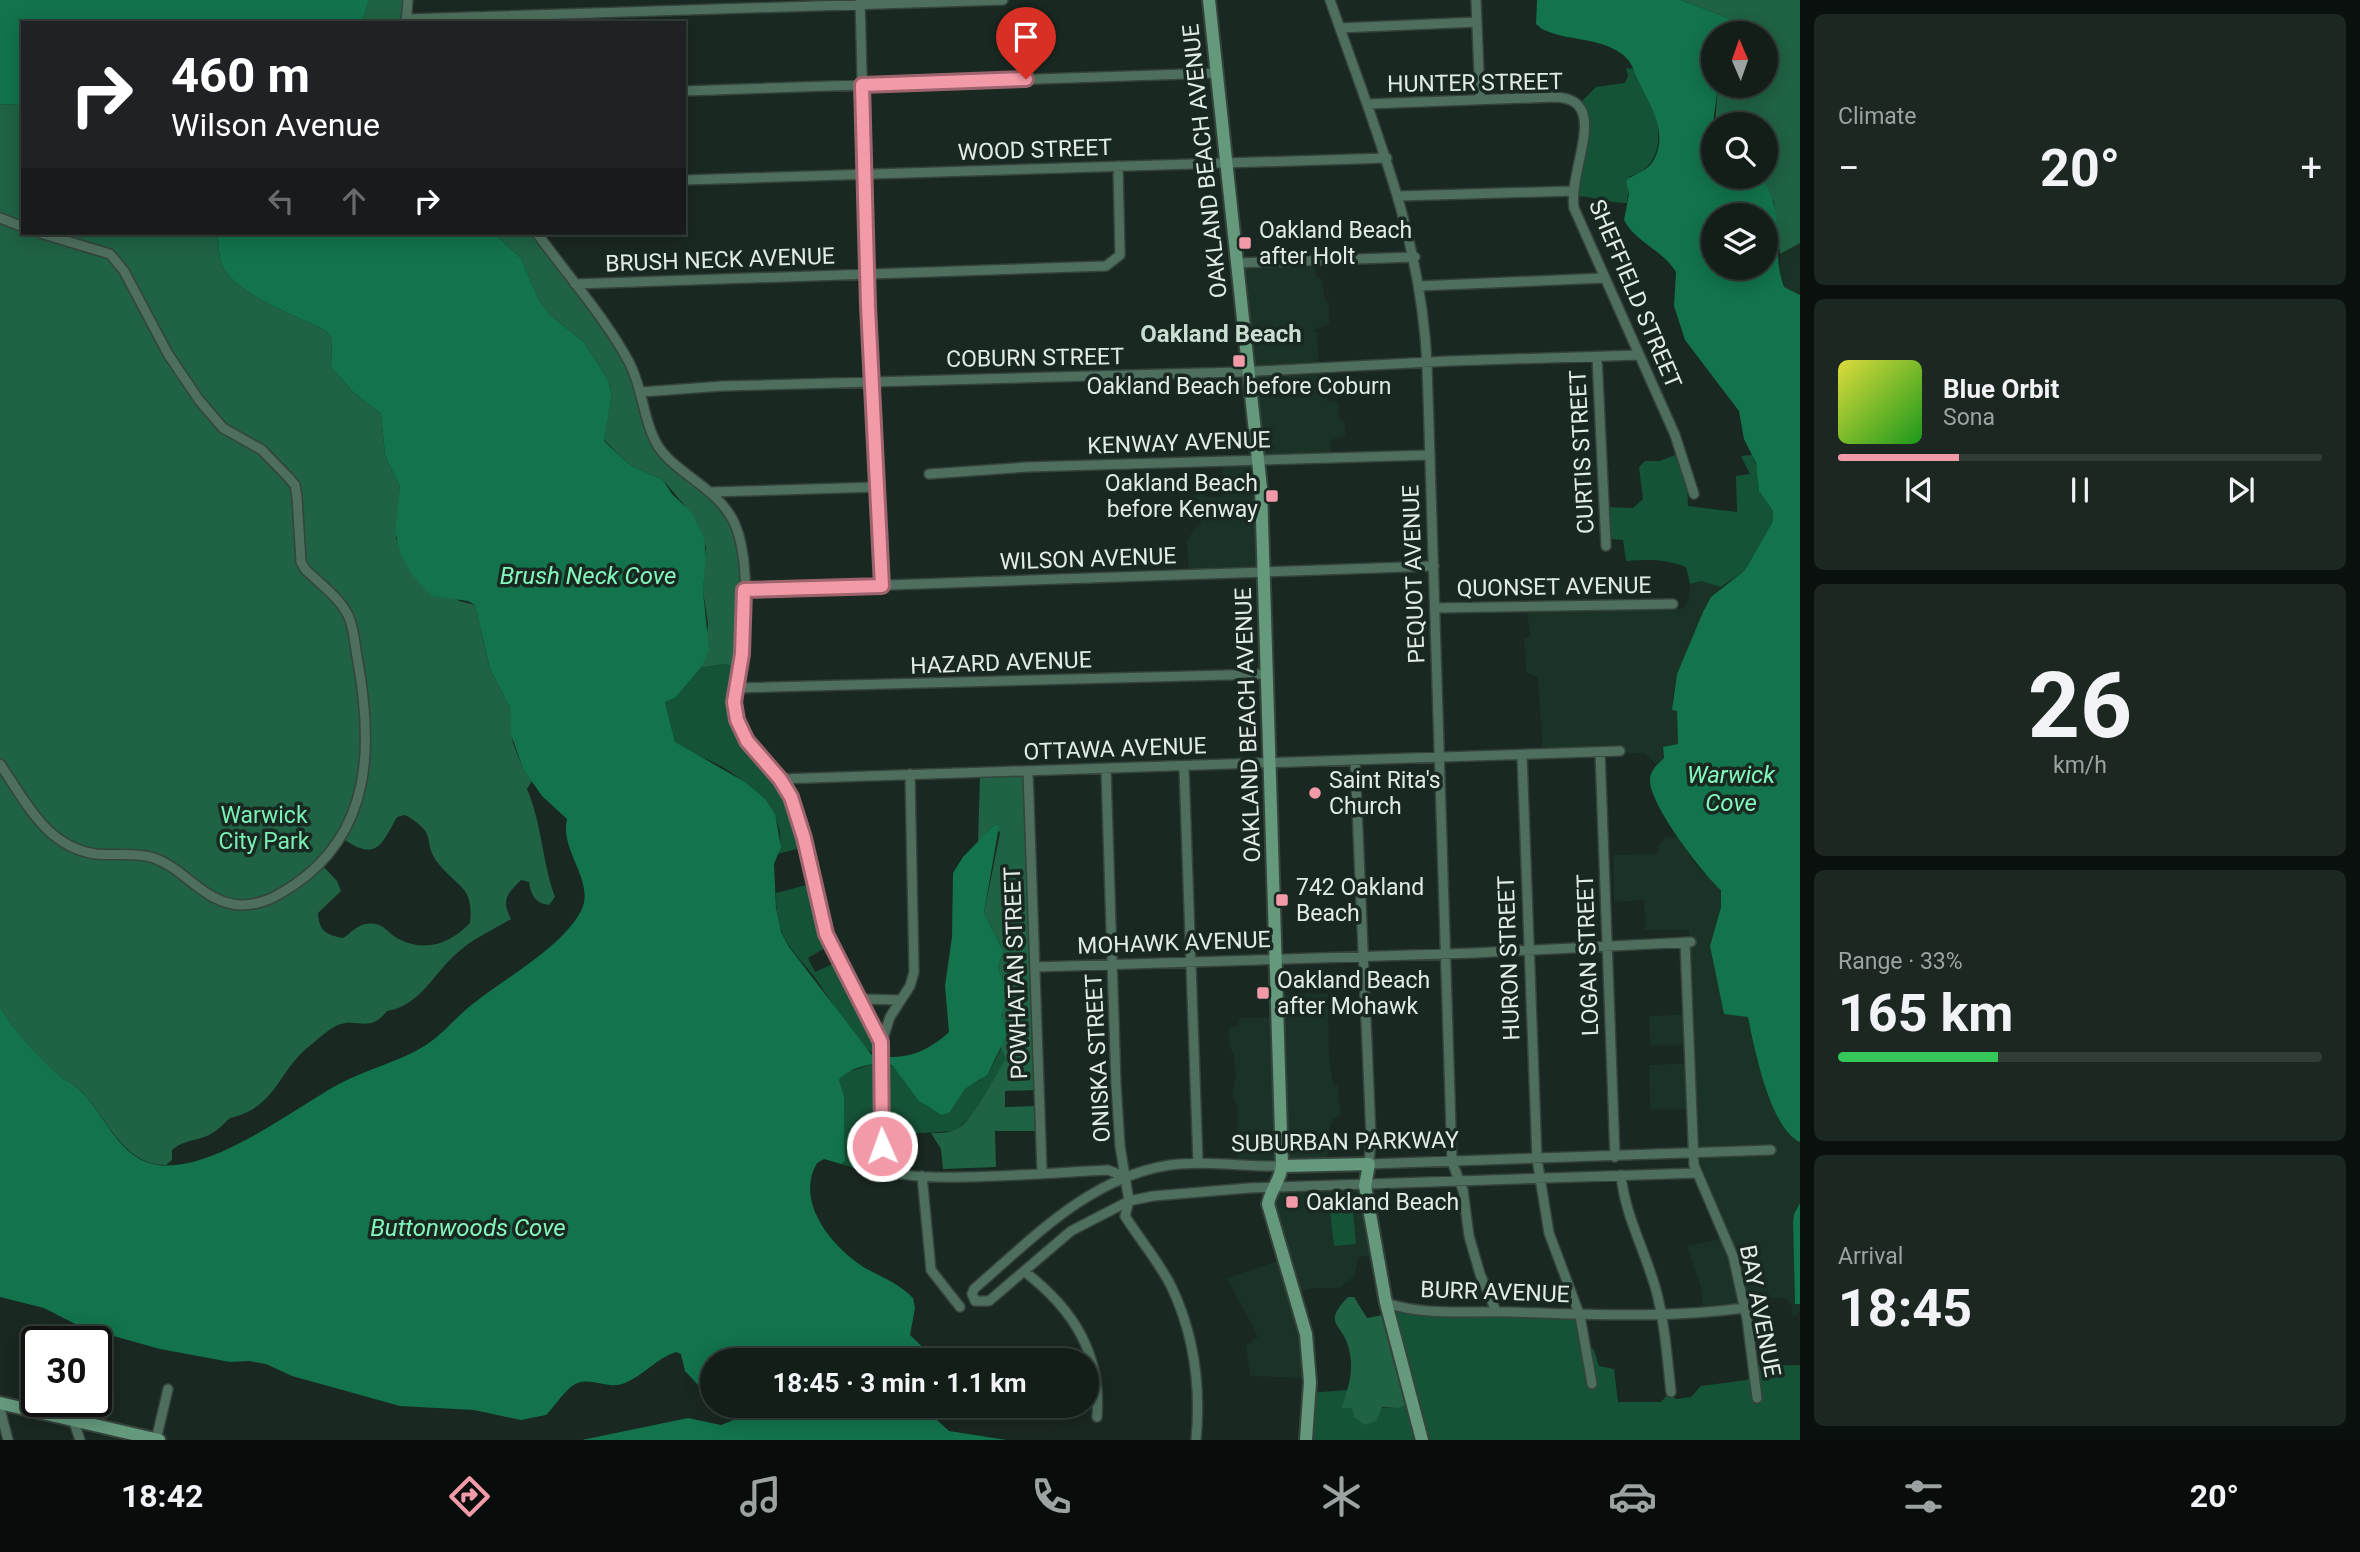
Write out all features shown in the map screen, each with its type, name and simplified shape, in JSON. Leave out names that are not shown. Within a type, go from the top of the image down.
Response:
[{"type":"street","points":[[408,0],[406,21],[860,2],[1003,0]]},
{"type":"street","name":"OAKLAND BEACH AVENUE","points":[[1209,0],[1258,460],[1264,572],[1282,1166],[1280,1179],[1271,1188],[1268,1204],[1306,1334],[1310,1382],[1306,1440]]},
{"type":"street","name":"PEQUOT AVENUE","points":[[1330,0],[1399,196],[1415,257],[1419,286],[1427,364],[1452,1162],[1473,1249],[1496,1311]]},
{"type":"street","points":[[1476,0],[1480,99]]},
{"type":"street","points":[[860,2],[867,274],[882,586]]},
{"type":"street","points":[[1339,28],[1477,22]]},
{"type":"street","points":[[686,90],[1217,74]]},
{"type":"street","name":"HUNTER STREET","points":[[1367,104],[1569,98],[1581,106]]},
{"type":"street","name":"SHEFFIELD STREET","points":[[1581,106],[1586,112],[1585,134],[1573,191],[1574,208],[1684,458],[1694,494]]},
{"type":"street","name":"WOOD STREET","points":[[686,180],[1387,158]]},
{"type":"street","name":"BRUSH NECK AVENUE","points":[[575,284],[1101,267],[1116,260],[1120,245],[1118,166]]},
{"type":"street","points":[[1399,196],[1573,191]]},
{"type":"street","points":[[0,218],[21,226]]},
{"type":"street","points":[[0,764],[45,830],[64,845],[82,852],[156,859],[211,896],[243,905],[273,899],[318,868],[352,817],[360,795],[365,764],[363,697],[351,622],[343,607],[305,569],[302,562],[295,485],[262,450],[223,428],[199,400],[168,354],[124,271],[110,254],[47,235]]},
{"type":"street","points":[[538,235],[626,356],[641,391],[658,446],[711,492],[734,522],[739,538],[744,590],[742,654],[735,708],[741,732],[780,779],[801,825],[826,934],[862,999],[881,1042]]},
{"type":"street","points":[[1237,262],[1415,257]]},
{"type":"street","points":[[1419,286],[1604,278]]},
{"type":"street","name":"COBURN STREET","points":[[641,391],[1248,372],[1449,361],[1639,355]]},
{"type":"street","name":"CURTIS STREET","points":[[1597,357],[1606,546]]},
{"type":"street","name":"KENWAY AVENUE","points":[[929,474],[1430,455]]},
{"type":"street","points":[[711,492],[877,486]]},
{"type":"street","name":"WILSON AVENUE","points":[[744,590],[1434,566]]},
{"type":"street","name":"QUONSET AVENUE","points":[[1435,608],[1673,604]]},
{"type":"street","name":"HAZARD AVENUE","points":[[736,688],[1267,674]]},
{"type":"street","name":"OTTAWA AVENUE","points":[[780,779],[1620,751]]},
{"type":"street","name":"LOGAN STREET","points":[[1600,752],[1615,1157]]},
{"type":"street","name":"HURON STREET","points":[[1522,755],[1539,1178],[1549,1233],[1580,1316],[1592,1384]]},
{"type":"street","points":[[1355,761],[1364,956],[1369,1164]]},
{"type":"street","points":[[1184,767],[1198,1163]]},
{"type":"street","name":"ONISKA STREET","points":[[1106,769],[1119,1134],[1129,1201],[1125,1216],[1171,1286],[1189,1335],[1199,1395],[1196,1440]]},
{"type":"street","name":"POWHATAN STREET","points":[[1028,772],[1042,1172]]},
{"type":"street","points":[[881,1042],[912,980],[915,950],[910,774]]},
{"type":"street","name":"MOHAWK AVENUE","points":[[1036,967],[1446,954],[1688,942]]},
{"type":"street","name":"BAY AVENUE","points":[[1688,942],[1693,1154],[1697,1173],[1721,1223],[1745,1308],[1757,1398]]},
{"type":"street","points":[[862,999],[900,1000]]},
{"type":"street","name":"SUBURBAN PARKWAY","points":[[881,1042],[884,1160],[890,1169],[901,1175],[973,1177],[1108,1170],[1126,1177]]},
{"type":"street","name":"SUBURBAN PARKWAY","points":[[1697,1173],[1458,1180],[1168,1194],[1129,1201],[1071,1231],[989,1301],[975,1301],[974,1289],[1060,1213],[1140,1171],[1198,1163],[1243,1167],[1771,1150]]},
{"type":"street","name":"BURR AVENUE","points":[[1369,1164],[1365,1185],[1386,1303],[1419,1311],[1496,1311],[1580,1316],[1745,1308]]},
{"type":"street","points":[[1621,1175],[1630,1222],[1647,1262],[1662,1314],[1671,1392]]},
{"type":"street","points":[[922,1176],[924,1222],[932,1270],[960,1307]]},
{"type":"street","points":[[1025,1272],[1061,1303],[1080,1329],[1086,1348]]},
{"type":"street","points":[[1386,1303],[1422,1440]]},
{"type":"street","points":[[0,1403],[157,1440],[168,1389]]},
{"type":"street","points":[[0,1409],[8,1440]]},
{"type":"street","points":[[74,1422],[80,1440]]},
{"type":"shaded area","points":[[1626,68],[1635,69],[1655,113],[1658,135],[1654,156],[1641,172],[1630,176],[1627,203],[1574,196],[1585,133],[1581,102],[1596,87],[1625,83],[1628,76]]},
{"type":"shaded area","points":[[1800,243],[1800,295],[1784,287],[1780,275],[1780,254]]},
{"type":"shaded area","points":[[1315,261],[1316,276],[1323,280],[1324,298],[1329,303],[1329,325],[1313,330],[1317,333],[1319,367],[1327,369],[1328,401],[1338,402],[1340,420],[1345,422],[1345,437],[1331,440],[1331,458],[1260,459],[1263,571],[1189,574],[1187,541],[1194,529],[1200,526],[1201,508],[1199,500],[1189,497],[1204,493],[1206,497],[1222,497],[1223,462],[1257,459],[1238,264]]},
{"type":"shaded area","points":[[1680,453],[1686,463],[1688,506],[1737,512],[1736,476],[1750,474],[1741,456],[1752,455],[1758,471],[1759,491],[1773,511],[1773,521],[1745,570],[1721,587],[1701,581],[1690,584],[1686,567],[1679,564],[1656,560],[1626,561],[1623,540],[1609,539],[1607,507],[1633,508],[1643,499],[1639,467],[1645,461],[1660,461]]},
{"type":"shaded area","points":[[1701,581],[1721,587],[1703,612],[1677,674],[1672,710],[1677,710],[1678,744],[1662,749],[1664,758],[1657,765],[1644,753],[1543,757],[1538,678],[1526,672],[1524,638],[1530,637],[1526,602],[1601,609],[1682,609],[1688,603],[1690,584]]},
{"type":"shaded area","points":[[724,664],[737,667],[731,689],[733,724],[749,751],[787,802],[801,848],[777,854],[779,828],[774,816],[756,793],[724,768],[675,742],[665,702],[675,698],[700,668]]},
{"type":"shaded area","points":[[1666,837],[1679,837],[1695,863],[1721,890],[1721,907],[1710,946],[1724,1013],[1748,1016],[1757,1059],[1771,1098],[1787,1132],[1800,1142],[1800,1203],[1793,1223],[1795,1304],[1800,1304],[1800,1310],[1793,1318],[1791,1303],[1783,1298],[1747,1299],[1732,1306],[1703,1308],[1700,1285],[1687,1246],[1730,1237],[1701,1165],[1696,1109],[1650,1110],[1649,1065],[1694,1063],[1694,1045],[1650,1046],[1649,1016],[1693,1014],[1689,930],[1645,930],[1644,900],[1614,902],[1613,855],[1658,854],[1658,846]]},
{"type":"shaded area","points":[[810,884],[828,946],[808,958],[815,972],[835,963],[868,1020],[879,1056],[862,1044],[853,1033],[790,947],[781,930],[776,893]]},
{"type":"shaded area","points":[[1328,994],[1329,1058],[1333,1084],[1338,1086],[1341,1116],[1333,1119],[1329,1129],[1330,1152],[1325,1158],[1237,1164],[1237,1108],[1232,1094],[1236,1075],[1233,1052],[1228,1045],[1229,1028],[1238,1026],[1240,1018],[1278,1017],[1279,995]]},
{"type":"shaded area","points":[[1001,1049],[1006,1059],[976,1110],[956,1131],[903,1134],[890,1110],[889,1064],[898,1070],[927,1106],[950,1112],[965,1089],[980,1080],[992,1066]]},
{"type":"shaded area","points":[[873,1064],[873,1072],[876,1075],[882,1177],[841,1164],[845,1161],[844,1096],[839,1080],[844,1073]]},
{"type":"shaded area","points":[[1365,1187],[1377,1255],[1359,1257],[1355,1275],[1340,1288],[1313,1288],[1295,1293],[1307,1378],[1250,1376],[1246,1345],[1258,1337],[1227,1278],[1284,1259],[1266,1190]]},
{"type":"shaded area","points":[[1352,1201],[1356,1244],[1334,1246],[1329,1204]]},
{"type":"shaded area","points":[[1400,1310],[1580,1318],[1583,1339],[1594,1350],[1599,1366],[1614,1369],[1618,1402],[1661,1402],[1669,1393],[1676,1399],[1691,1397],[1701,1386],[1747,1380],[1756,1366],[1800,1365],[1800,1440],[1305,1440],[1308,1393],[1348,1390],[1341,1407],[1398,1408],[1388,1312]]},
{"type":"green space","points":[[369,0],[407,0],[407,21],[363,21]]},
{"type":"green space","points":[[1681,0],[1800,0],[1800,243],[1780,254],[1778,203],[1774,203],[1767,189],[1778,189],[1778,112],[1716,112],[1717,98],[1778,98],[1778,21],[1728,21],[1728,18]]},
{"type":"green space","name":"Warwick City Park","points":[[0,104],[21,105],[21,235],[217,235],[222,265],[240,286],[268,304],[326,331],[332,339],[331,367],[353,392],[381,414],[385,455],[400,487],[396,539],[459,601],[475,605],[490,669],[510,708],[513,743],[523,769],[532,781],[527,789],[555,897],[549,905],[540,902],[533,894],[529,882],[521,880],[507,898],[506,907],[511,919],[462,949],[417,996],[398,1008],[387,1011],[375,1022],[345,1023],[331,1029],[301,1054],[258,1105],[246,1113],[230,1118],[209,1135],[176,1147],[172,1150],[172,1160],[166,1165],[150,1163],[126,1148],[89,1099],[60,1077],[12,1026],[0,1007]],"holes":[[[405,815],[423,828],[438,863],[467,894],[471,911],[470,923],[446,941],[428,945],[409,943],[377,924],[363,924],[343,938],[324,931],[318,913],[341,891],[337,881],[322,865],[342,838],[353,845],[370,850],[382,843],[397,817]]]},
{"type":"green space","points":[[495,235],[539,235],[632,364],[659,446],[712,492],[738,530],[745,589],[737,667],[724,664],[700,668],[703,665],[708,624],[703,591],[706,547],[685,506],[663,480],[630,465],[604,440],[612,396],[608,380],[584,342],[550,315],[539,300],[521,258]]},
{"type":"green space","points":[[980,775],[1029,777],[1028,921],[1035,1090],[1005,1091],[1005,1107],[1035,1106],[1035,1131],[995,1131],[996,1167],[943,1169],[941,1149],[931,1133],[945,1133],[960,1127],[982,1100],[1006,1059],[1001,1049],[1003,1006],[1007,990],[998,968],[1003,951],[984,913],[1000,833],[994,825],[978,842]]},
{"type":"green space","points":[[1348,1297],[1354,1297],[1367,1318],[1388,1314],[1412,1403],[1398,1408],[1382,1407],[1376,1421],[1365,1425],[1354,1417],[1352,1408],[1341,1408],[1351,1365],[1346,1340],[1335,1319],[1340,1306]]},
{"type":"water","points":[[0,0],[369,0],[363,21],[21,21],[21,105],[0,104]]},
{"type":"water","name":"Warwick Cove","points":[[1537,0],[1681,0],[1728,18],[1728,21],[1701,21],[1701,98],[1716,98],[1715,112],[1701,112],[1701,189],[1767,189],[1774,203],[1701,203],[1701,280],[1778,280],[1778,259],[1784,287],[1800,295],[1800,1142],[1789,1134],[1772,1105],[1759,1066],[1748,1017],[1724,1014],[1710,946],[1721,907],[1721,890],[1690,854],[1667,821],[1652,791],[1650,780],[1653,770],[1664,758],[1663,747],[1678,744],[1677,711],[1672,710],[1677,674],[1703,612],[1711,597],[1745,570],[1773,521],[1773,511],[1759,491],[1756,463],[1744,439],[1739,411],[1685,340],[1674,306],[1676,272],[1629,228],[1624,220],[1629,194],[1626,181],[1652,163],[1659,142],[1657,121],[1632,66],[1627,58],[1610,47],[1542,29],[1536,24]]},
{"type":"water","points":[[217,235],[495,235],[521,258],[539,300],[550,315],[584,342],[608,380],[612,396],[604,441],[630,465],[663,480],[672,494],[692,513],[704,538],[706,557],[703,591],[709,649],[703,665],[675,698],[665,702],[675,742],[745,782],[765,799],[775,814],[781,847],[774,864],[776,908],[781,932],[789,947],[871,1054],[893,1057],[913,1054],[932,1045],[949,1032],[945,986],[952,937],[953,873],[963,857],[994,825],[999,826],[984,913],[1003,951],[998,968],[1007,990],[1002,1016],[1006,1033],[987,1075],[965,1089],[950,1112],[942,1115],[919,1101],[892,1065],[856,1068],[843,1075],[839,1080],[844,1096],[845,1161],[841,1164],[824,1159],[817,1163],[811,1178],[810,1193],[814,1208],[830,1237],[854,1260],[897,1285],[913,1298],[915,1308],[910,1335],[924,1348],[700,1348],[700,1387],[685,1371],[681,1354],[676,1352],[625,1383],[578,1383],[568,1389],[546,1415],[521,1420],[474,1410],[400,1406],[292,1376],[266,1364],[230,1362],[160,1349],[112,1336],[112,1326],[79,1326],[44,1308],[0,1297],[0,1007],[26,1043],[58,1075],[80,1090],[133,1155],[158,1165],[180,1165],[203,1159],[252,1137],[339,1084],[426,1045],[474,1003],[533,961],[561,937],[581,911],[584,900],[581,877],[568,842],[567,819],[542,796],[523,769],[511,734],[510,708],[490,669],[475,605],[468,601],[432,596],[413,576],[401,555],[395,531],[400,487],[385,455],[381,414],[353,392],[331,367],[332,339],[326,331],[253,295],[229,276],[222,265]]},
{"type":"water","points":[[1800,1203],[1800,1304],[1795,1304],[1793,1223]]},
{"type":"water","points":[[688,1418],[721,1425],[738,1418],[938,1418],[949,1431],[1007,1440],[582,1440]]},
{"type":"place","name":"Oakland Beach after Holt","points":[[1245,243]]},
{"type":"place","name":"Oakland Beach before Coburn","points":[[1239,361]]},
{"type":"place","name":"Oakland Beach before Kenway","points":[[1272,496]]},
{"type":"place","name":"Saint Rita's Church","points":[[1315,793]]},
{"type":"place","name":"742 Oakland Beach","points":[[1282,900]]},
{"type":"place","name":"Oakland Beach after Mohawk","points":[[1263,993]]},
{"type":"place","name":"Oakland Beach","points":[[1292,1202]]},
{"type":"district","name":"Oakland Beach","points":[[1221,334]]},
{"type":"route","points":[[882,1146],[881,1042],[862,999],[845,973],[826,934],[804,838],[791,797],[780,779],[747,741],[737,720],[734,702],[741,666],[744,590],[882,586],[868,306],[862,85],[1026,79]]},
{"type":"water label","name":"Brush Neck Cove","points":[[588,576]]},
{"type":"water label","name":"Buttonwoods Cove","points":[[468,1228]]}]
